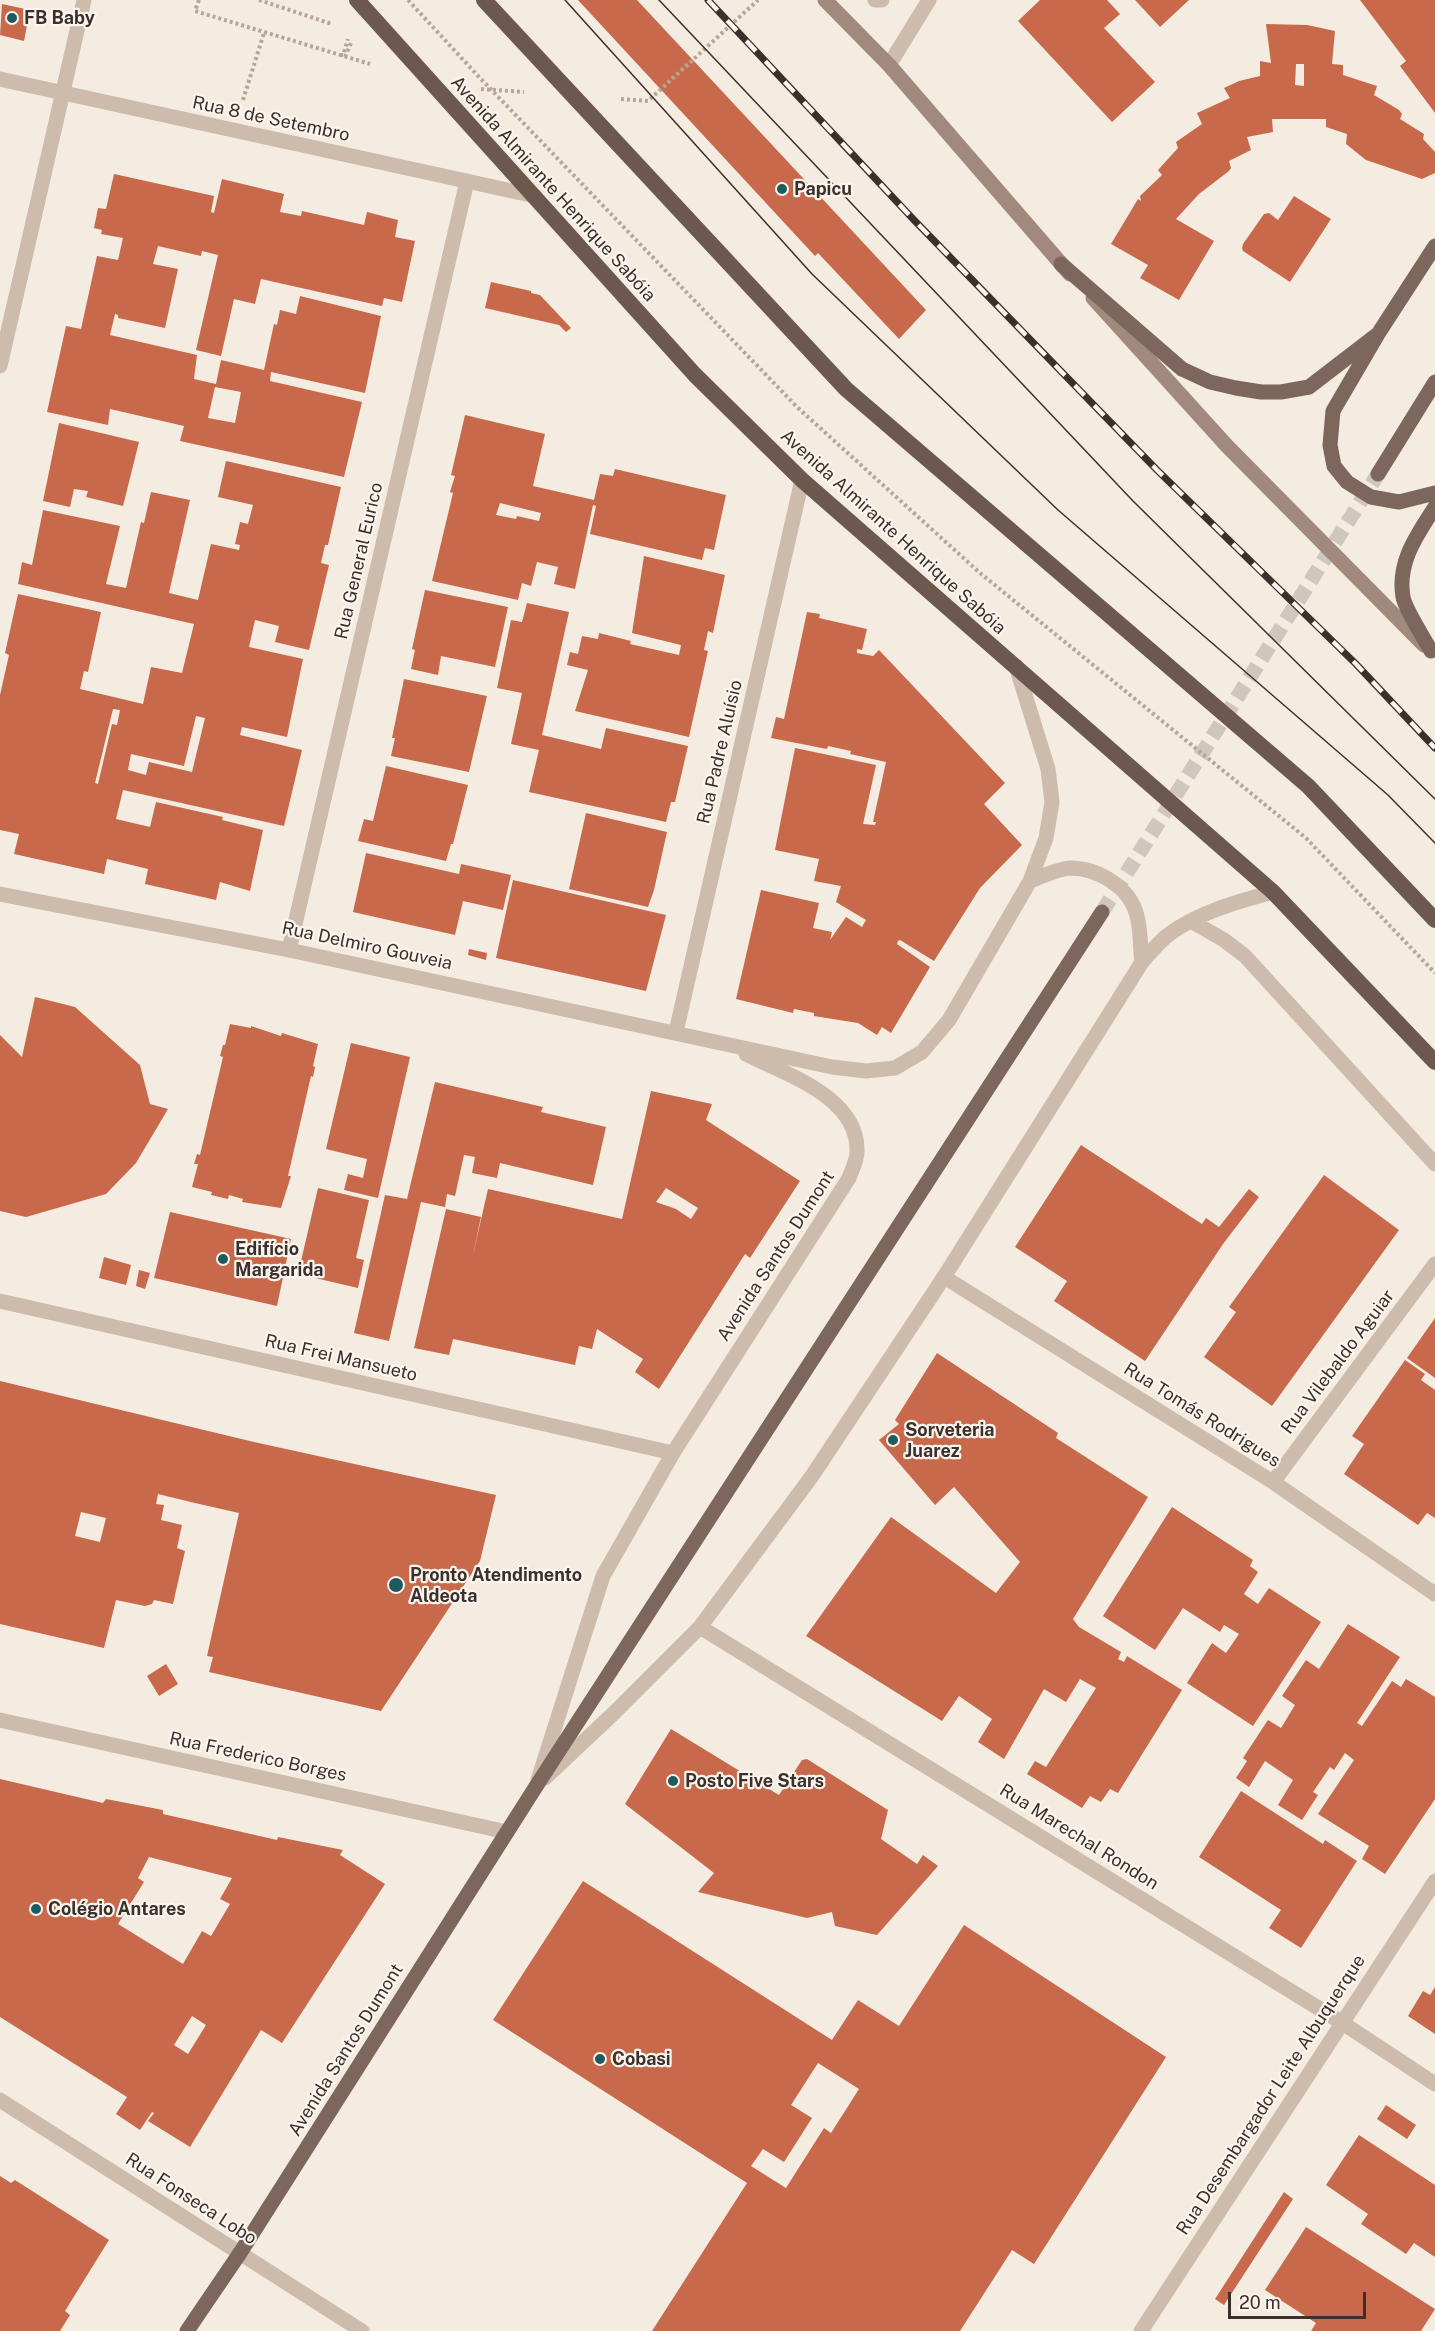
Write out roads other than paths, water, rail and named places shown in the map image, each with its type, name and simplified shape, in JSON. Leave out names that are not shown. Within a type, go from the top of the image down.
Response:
[{"type":"highway","name":"Avenida Almirante Henrique Sabóia","points":[[357,0],[695,375],[802,480],[1273,892],[1435,1062]]},
{"type":"highway","points":[[484,0],[846,389],[1308,786],[1435,920]]},
{"type":"main road","points":[[825,0],[889,65],[1061,264],[1227,446],[1433,653]]},
{"type":"main road","points":[[1435,246],[1378,334],[1333,411],[1330,445],[1334,466],[1347,482],[1371,497],[1399,502],[1435,493]]},
{"type":"main road","points":[[1061,264],[1182,369],[1210,382],[1236,388],[1261,392],[1309,387],[1378,334]]},
{"type":"main road","points":[[1378,474],[1435,382]]},
{"type":"main road","points":[[1433,653],[1403,598],[1403,572],[1408,548],[1435,507]]},
{"type":"main road","name":"Avenida Santos Dumont","points":[[186,2331],[240,2253],[535,1788],[1102,912]]},
{"type":"street","points":[[0,366],[84,0]]},
{"type":"street","points":[[875,0],[882,0]]},
{"type":"street","points":[[889,65],[929,0]]},
{"type":"street","name":"Rua 8 de Setembro","points":[[0,79],[535,196]]},
{"type":"street","name":"Rua General Eurico","points":[[289,950],[467,181]]},
{"type":"street","name":"Rua Padre Aluísio","points":[[676,1032],[802,480]]},
{"type":"street","points":[[725,1043],[832,1067],[866,1071],[895,1068],[922,1052],[949,1020],[1030,881],[1046,838],[1052,802],[1048,769],[1016,666]]},
{"type":"street","points":[[1030,881],[1071,868],[1114,881],[1127,897],[1137,915],[1142,962]]},
{"type":"street","name":"Avenida Santos Dumont","points":[[535,1788],[700,1627],[812,1476],[944,1277],[1142,962],[1167,936],[1191,921],[1236,902],[1273,892]]},
{"type":"street","name":"Rua Delmiro Gouveia","points":[[0,894],[289,950],[725,1043]]},
{"type":"street","points":[[1191,921],[1224,940],[1245,956],[1435,1164]]},
{"type":"street","name":"Avenida Santos Dumont","points":[[535,1788],[603,1576],[673,1453],[849,1178],[858,1153],[853,1125],[841,1107],[819,1091],[725,1043]]},
{"type":"street","name":"Rua Vilebaldo Aguiar","points":[[1273,1482],[1435,1264]]},
{"type":"street","name":"Rua Tomás Rodrigues","points":[[944,1277],[1273,1482],[1435,1594]]},
{"type":"street","name":"Rua Frei Mansueto","points":[[0,1301],[673,1453]]},
{"type":"street","name":"Rua Marechal Rondon","points":[[700,1627],[1341,2022],[1435,2084]]},
{"type":"street","name":"Rua Frederico Borges","points":[[0,1720],[507,1832]]},
{"type":"street","name":"Rua Desembargador Leite Albuquerque","points":[[1141,2331],[1435,1881]]},
{"type":"street","name":"Rua Fonseca Lobo","points":[[0,2100],[362,2331]]},
{"type":"tunnel","points":[[1102,912],[1378,474]]},
{"type":"tram line","points":[[565,0],[812,274],[1058,510],[1388,795],[1435,843]]},
{"type":"tram line","points":[[659,0],[1133,501],[1435,799]]},
{"type":"railway","points":[[708,0],[914,220],[1157,470],[1356,664],[1435,748]]},
{"type":"place","name":"FB Baby","points":[[12,18]]},
{"type":"place","name":"Papicu","points":[[782,189]]},
{"type":"place","name":"Edifício Margarida","points":[[223,1259]]},
{"type":"place","name":"Sorveteria Juarez","points":[[893,1440]]},
{"type":"place","name":"Pronto Atendimento Aldeota","points":[[396,1585]]},
{"type":"place","name":"Posto Five Stars","points":[[673,1781]]},
{"type":"place","name":"Colégio Antares","points":[[36,1909]]},
{"type":"place","name":"Cobasi","points":[[600,2059]]}]
